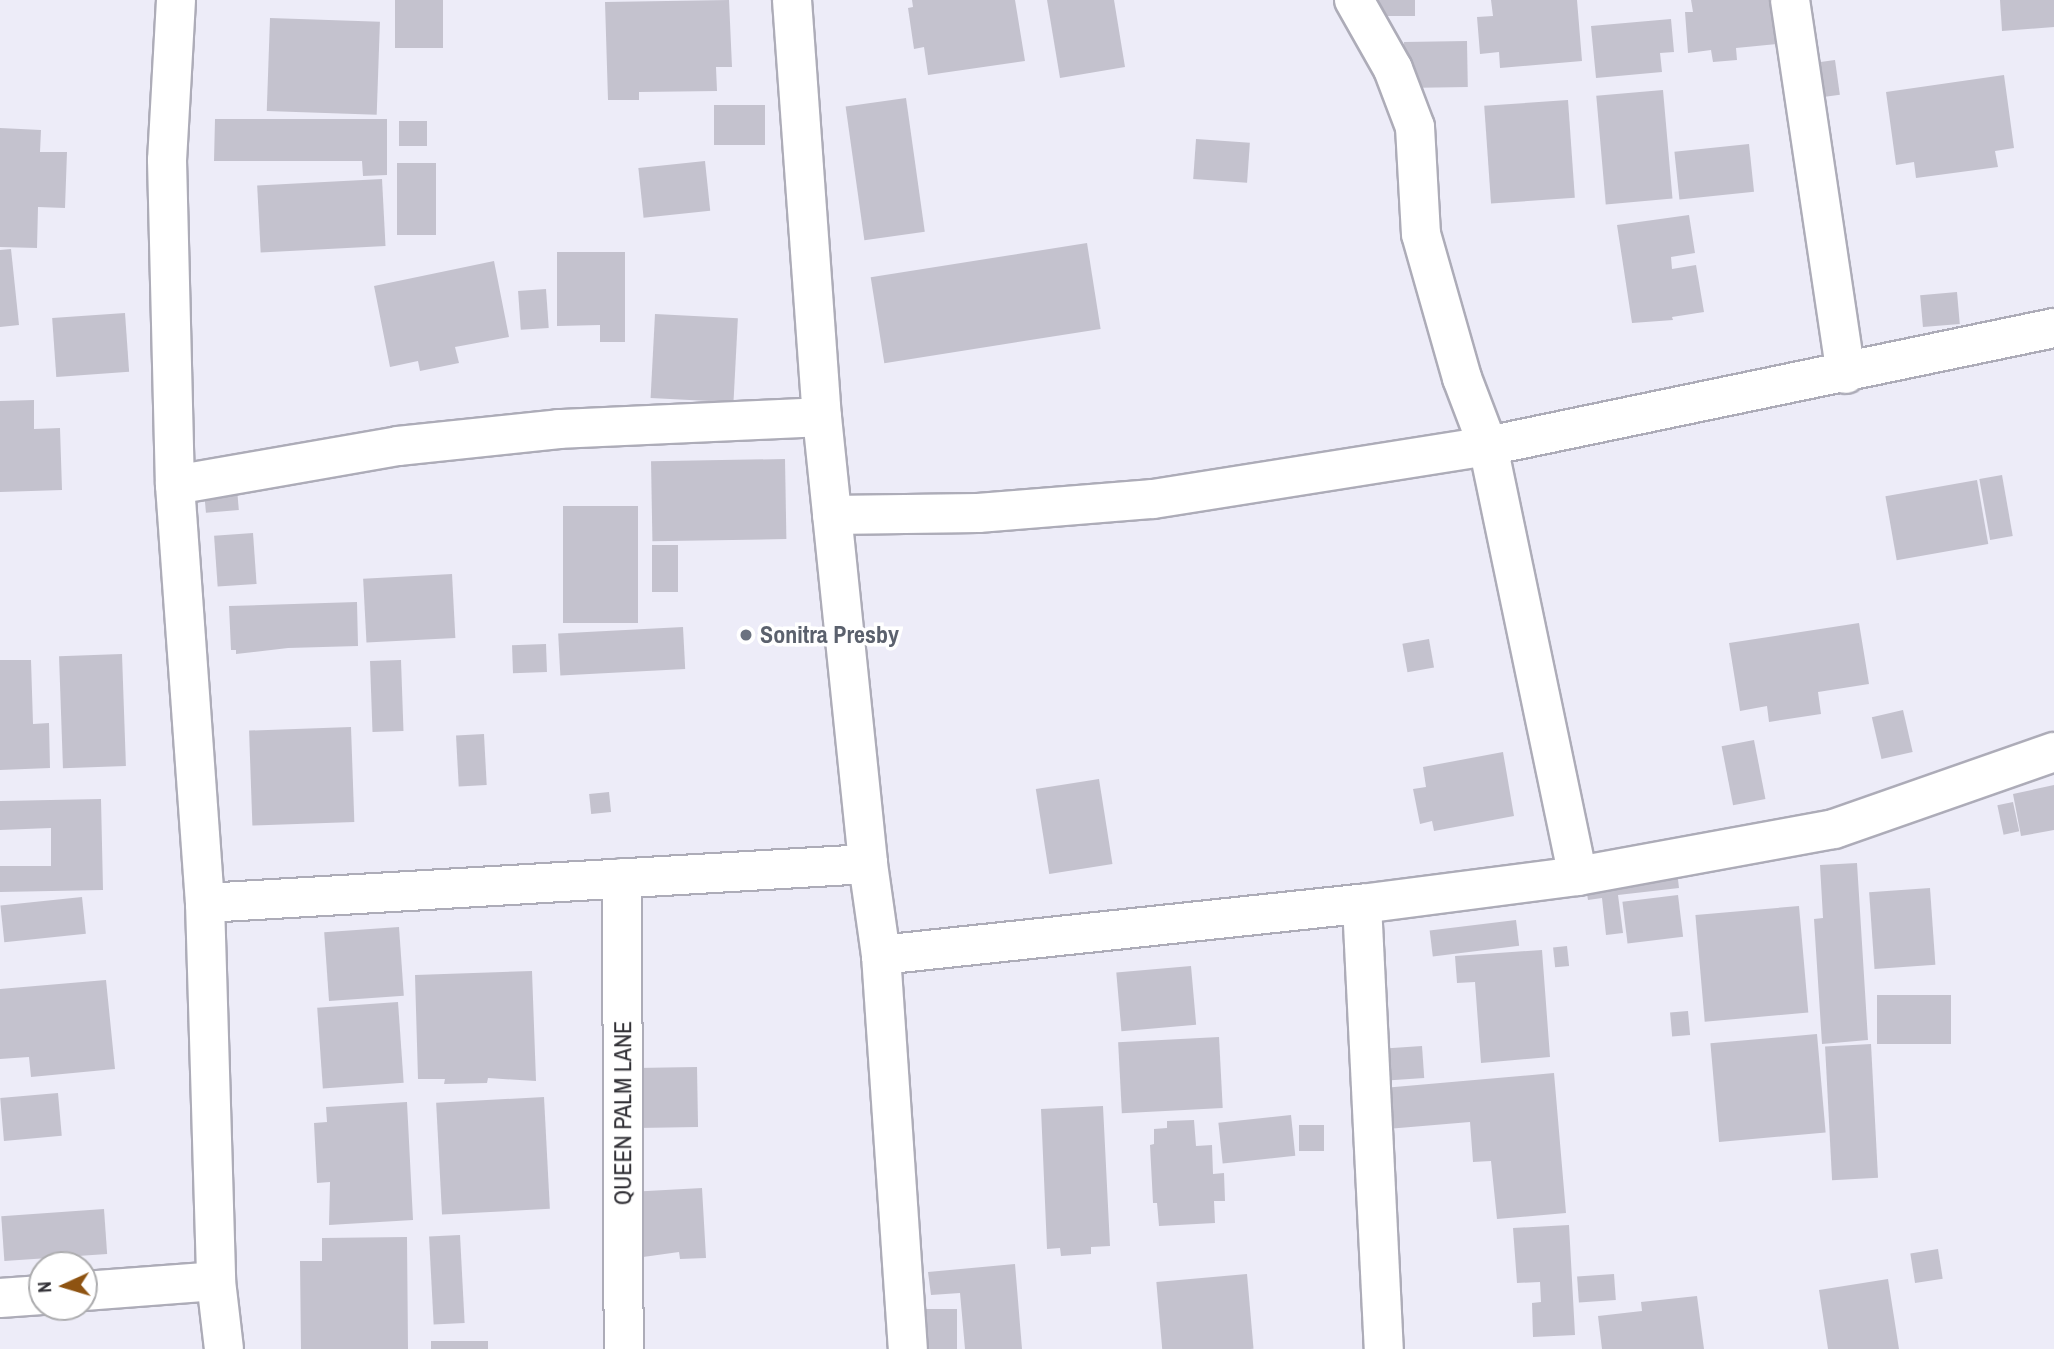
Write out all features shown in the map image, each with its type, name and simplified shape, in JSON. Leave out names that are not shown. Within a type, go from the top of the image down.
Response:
[{"type":"street","points":[[176,0],[167,160],[175,485],[205,903],[216,1281],[223,1349]]},
{"type":"street","points":[[792,0],[822,417],[868,864],[881,955],[908,1349]]},
{"type":"street","points":[[1354,0],[1392,69],[1415,127],[1421,234],[1462,378],[1488,446],[1578,876]]},
{"type":"street","points":[[1790,0],[1846,374]]},
{"type":"street","points":[[832,515],[978,513],[1153,499],[1488,446],[1846,374],[2054,328]]},
{"type":"street","points":[[175,485],[398,446],[545,430],[822,417]]},
{"type":"street","points":[[881,955],[1362,904],[1578,876],[1834,829],[2054,752]]},
{"type":"street","points":[[205,903],[868,864]]},
{"type":"street","name":"QUEEN PALM LANE","points":[[622,878],[624,1349]]},
{"type":"street","points":[[1362,904],[1384,1349]]},
{"type":"street","points":[[98,1291],[216,1281]]},
{"type":"street","points":[[0,1298],[28,1296]]},
{"type":"building","points":[[395,0],[443,0],[443,48],[395,48]]},
{"type":"building","points":[[729,0],[732,67],[716,67],[717,91],[639,92],[639,100],[608,100],[605,2]]},
{"type":"building","points":[[912,0],[1015,0],[1025,61],[928,75],[924,47],[914,49],[908,8],[913,7]]},
{"type":"building","points":[[1047,0],[1114,0],[1125,67],[1060,78]]},
{"type":"building","points":[[1376,0],[1415,0],[1415,16],[1376,16]]},
{"type":"building","points":[[1491,0],[1577,0],[1582,61],[1500,68],[1499,52],[1480,54],[1477,17],[1493,16]]},
{"type":"building","points":[[1691,0],[1774,0],[1777,44],[1736,48],[1737,60],[1713,62],[1711,50],[1688,53],[1685,12],[1693,12]]},
{"type":"building","points":[[2000,0],[2054,0],[2054,27],[2002,31]]},
{"type":"building","points":[[270,18],[380,22],[377,115],[267,111]]},
{"type":"building","points":[[1671,19],[1674,52],[1660,53],[1662,72],[1596,78],[1591,26]]},
{"type":"building","points":[[1467,41],[1468,87],[1405,88],[1404,42]]},
{"type":"building","points":[[1835,60],[1840,95],[1818,98],[1813,63]]},
{"type":"building","points":[[2004,75],[2014,148],[1995,151],[1998,167],[1916,178],[1914,162],[1896,165],[1886,92]]},
{"type":"building","points":[[1663,90],[1672,199],[1606,204],[1596,96]]},
{"type":"building","points":[[906,98],[925,232],[864,240],[846,106]]},
{"type":"building","points":[[1568,100],[1575,198],[1491,204],[1484,106]]},
{"type":"building","points":[[714,105],[765,105],[765,145],[714,145]]},
{"type":"building","points":[[215,119],[387,119],[387,175],[363,176],[362,161],[214,161]]},
{"type":"building","points":[[399,121],[427,121],[427,146],[399,146]]},
{"type":"building","points":[[0,128],[41,130],[40,152],[67,152],[65,208],[38,207],[37,248],[0,247]]},
{"type":"building","points":[[1196,139],[1250,143],[1247,183],[1193,179]]},
{"type":"building","points":[[1749,144],[1754,192],[1679,200],[1674,152]]},
{"type":"building","points":[[705,161],[710,211],[644,218],[638,168]]},
{"type":"building","points":[[397,163],[436,163],[436,235],[397,235]]},
{"type":"building","points":[[382,179],[386,246],[261,252],[257,186]]},
{"type":"building","points":[[1689,215],[1695,253],[1671,257],[1672,269],[1696,265],[1704,312],[1672,317],[1673,320],[1632,323],[1617,225]]},
{"type":"building","points":[[1087,243],[1101,329],[884,363],[871,277]]},
{"type":"building","points":[[11,249],[19,325],[0,327],[0,250]]},
{"type":"building","points":[[557,252],[625,252],[625,342],[600,342],[600,325],[557,326]]},
{"type":"building","points":[[494,261],[509,337],[455,347],[459,363],[420,371],[418,361],[390,367],[374,286]]},
{"type":"building","points":[[546,289],[549,328],[521,330],[518,291]]},
{"type":"building","points":[[1957,292],[1960,324],[1923,327],[1920,295]]},
{"type":"building","points":[[125,313],[129,372],[56,377],[52,318]]},
{"type":"building","points":[[655,314],[738,318],[733,402],[651,398]]},
{"type":"building","points":[[34,400],[34,429],[60,428],[62,490],[0,492],[0,401]]},
{"type":"building","points":[[785,459],[786,539],[652,541],[651,461]]},
{"type":"building","points":[[2002,475],[2013,536],[1990,540],[1979,479]]},
{"type":"building","points":[[1977,480],[1988,544],[1897,560],[1885,496]]},
{"type":"building","points":[[237,489],[239,510],[206,513],[204,492]]},
{"type":"building","points":[[563,506],[638,506],[638,623],[563,623]]},
{"type":"building","points":[[253,533],[257,584],[218,587],[214,536]]},
{"type":"building","points":[[652,545],[678,545],[678,592],[652,592]]},
{"type":"building","points":[[452,574],[455,638],[366,643],[363,579]]},
{"type":"building","points":[[357,602],[358,646],[288,648],[236,654],[236,650],[231,650],[229,606]]},
{"type":"building","points":[[1859,623],[1869,684],[1818,692],[1821,714],[1769,722],[1767,706],[1740,711],[1729,643]]},
{"type":"building","points":[[683,627],[685,669],[560,675],[558,634]]},
{"type":"building","points":[[1429,639],[1434,668],[1407,672],[1402,644]]},
{"type":"building","points":[[546,644],[547,672],[513,673],[512,645]]},
{"type":"building","points":[[122,654],[126,766],[63,768],[59,656]]},
{"type":"building","points":[[0,660],[31,660],[33,724],[49,723],[50,768],[0,770]]},
{"type":"building","points":[[401,660],[403,731],[372,732],[370,661]]},
{"type":"building","points":[[1903,710],[1913,752],[1881,759],[1872,717]]},
{"type":"building","points":[[351,727],[354,822],[252,826],[249,731]]},
{"type":"building","points":[[484,734],[487,785],[459,786],[456,735]]},
{"type":"building","points":[[1754,740],[1765,799],[1733,805],[1722,746]]},
{"type":"building","points":[[1503,752],[1514,816],[1434,831],[1432,821],[1420,824],[1413,789],[1426,787],[1423,767]]},
{"type":"building","points":[[1099,779],[1112,864],[1049,874],[1036,789]]},
{"type":"building","points":[[2054,785],[2054,830],[2021,836],[2013,794]]},
{"type":"building","points":[[609,792],[611,812],[591,814],[589,794]]},
{"type":"building","points":[[101,799],[103,890],[0,892],[0,866],[51,866],[51,828],[0,830],[0,801]]},
{"type":"building","points":[[2013,802],[2019,831],[2004,835],[1997,805]]},
{"type":"building","points":[[1857,863],[1868,1040],[1822,1044],[1814,919],[1823,918],[1820,865]]},
{"type":"building","points":[[1677,871],[1679,888],[1618,895],[1623,933],[1606,935],[1602,898],[1588,900],[1585,882]]},
{"type":"building","points":[[1930,888],[1935,965],[1875,969],[1869,892]]},
{"type":"building","points":[[1678,895],[1683,937],[1628,944],[1622,902]]},
{"type":"building","points":[[82,897],[86,934],[4,942],[0,906]]},
{"type":"building","points":[[1799,906],[1808,1013],[1705,1022],[1695,915]]},
{"type":"building","points":[[1516,920],[1519,946],[1433,956],[1430,931]]},
{"type":"building","points":[[399,927],[404,996],[329,1001],[324,932]]},
{"type":"building","points":[[1567,946],[1569,966],[1555,967],[1553,947]]},
{"type":"building","points":[[1542,950],[1550,1057],[1481,1063],[1475,982],[1457,983],[1455,956]]},
{"type":"building","points":[[1191,966],[1196,1025],[1121,1031],[1116,973]]},
{"type":"building","points":[[532,971],[536,1081],[488,1078],[487,1083],[444,1084],[445,1079],[418,1079],[415,975]]},
{"type":"building","points":[[106,980],[115,1069],[31,1077],[29,1057],[0,1059],[0,989]]},
{"type":"building","points":[[1877,995],[1951,995],[1951,1044],[1877,1044]]},
{"type":"building","points":[[398,1002],[404,1083],[323,1088],[317,1008]]},
{"type":"building","points":[[1688,1011],[1690,1035],[1672,1036],[1670,1013]]},
{"type":"building","points":[[1817,1034],[1826,1133],[1719,1142],[1710,1043]]},
{"type":"building","points":[[1219,1037],[1223,1108],[1122,1113],[1118,1042]]},
{"type":"building","points":[[1871,1044],[1878,1178],[1832,1180],[1825,1046]]},
{"type":"building","points":[[1422,1046],[1424,1078],[1383,1081],[1381,1049]]},
{"type":"building","points":[[697,1067],[698,1127],[637,1128],[636,1068]]},
{"type":"building","points":[[1554,1073],[1566,1213],[1497,1219],[1491,1161],[1473,1162],[1470,1122],[1387,1129],[1383,1088]]},
{"type":"building","points":[[58,1093],[62,1136],[4,1141],[0,1098]]},
{"type":"building","points":[[544,1097],[550,1209],[442,1214],[436,1103]]},
{"type":"building","points":[[407,1102],[413,1220],[329,1225],[330,1182],[317,1183],[314,1123],[327,1122],[326,1107]]},
{"type":"building","points":[[1103,1106],[1110,1246],[1091,1247],[1091,1254],[1061,1256],[1060,1248],[1047,1249],[1041,1109]]},
{"type":"building","points":[[1291,1115],[1295,1156],[1223,1163],[1218,1123]]},
{"type":"building","points":[[1194,1120],[1196,1146],[1212,1145],[1213,1174],[1224,1173],[1225,1201],[1214,1201],[1215,1223],[1159,1226],[1157,1203],[1153,1203],[1150,1145],[1154,1144],[1154,1129],[1167,1128],[1167,1121]]},
{"type":"building","points":[[1299,1125],[1324,1125],[1324,1151],[1299,1151]]},
{"type":"building","points":[[702,1188],[706,1258],[680,1259],[679,1252],[643,1257],[629,1192]]},
{"type":"building","points":[[104,1209],[107,1254],[98,1255],[98,1251],[28,1251],[28,1259],[4,1261],[1,1216]]},
{"type":"building","points":[[1569,1225],[1575,1335],[1533,1337],[1532,1303],[1541,1302],[1540,1282],[1517,1283],[1513,1228]]},
{"type":"building","points":[[460,1235],[465,1323],[434,1325],[429,1237]]},
{"type":"building","points":[[407,1237],[408,1349],[301,1349],[300,1261],[322,1261],[322,1238]]},
{"type":"building","points":[[1938,1249],[1943,1279],[1915,1283],[1910,1253]]},
{"type":"building","points":[[1015,1264],[1022,1349],[965,1349],[960,1293],[931,1295],[928,1272]]},
{"type":"building","points":[[1247,1274],[1254,1349],[1162,1349],[1156,1282]]},
{"type":"building","points":[[1614,1274],[1616,1300],[1579,1303],[1577,1277]]},
{"type":"building","points":[[1888,1279],[1899,1349],[1828,1349],[1819,1290]]},
{"type":"building","points":[[1697,1296],[1704,1349],[1602,1349],[1598,1316],[1642,1311],[1641,1302]]},
{"type":"building","points":[[925,1309],[957,1309],[957,1349],[925,1349]]},
{"type":"building","points":[[431,1341],[488,1341],[488,1349],[431,1349]]},
{"type":"place","name":"Sonitra Presby","points":[[746,635]]}]
